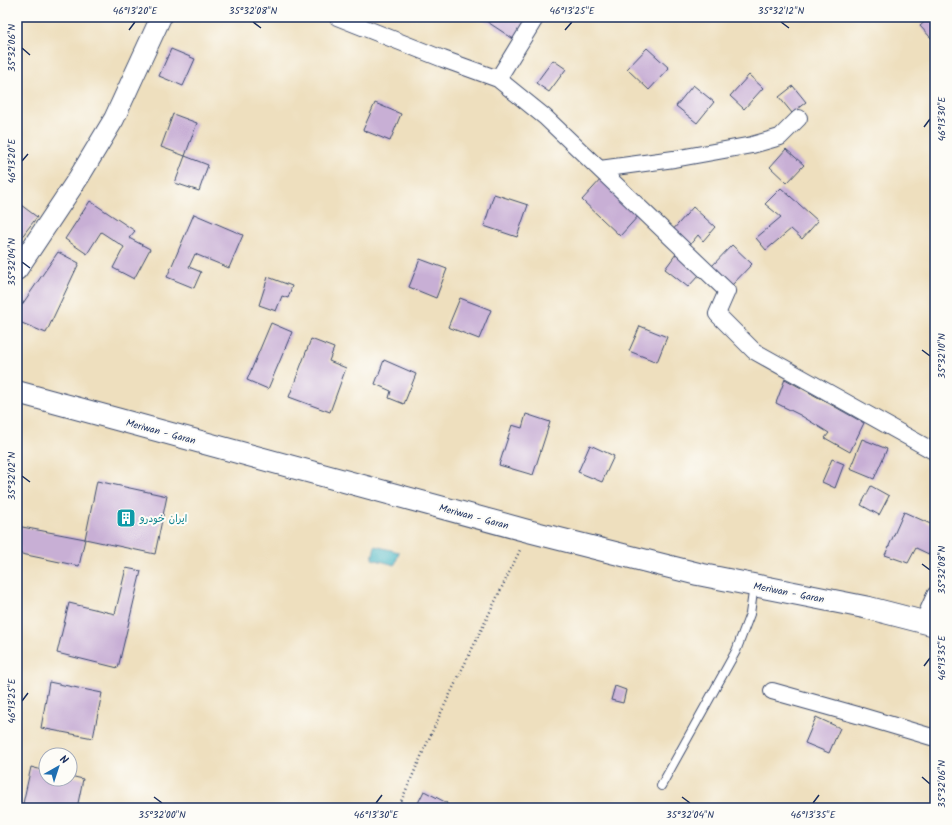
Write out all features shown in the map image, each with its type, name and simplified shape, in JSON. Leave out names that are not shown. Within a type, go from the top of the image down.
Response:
[{"type":"main road","name":"Meriwan - Garan","points":[[17,392],[528,531],[698,574],[869,608],[929,623]]},
{"type":"street","points":[[17,270],[79,177],[114,118],[161,17]]},
{"type":"street","points":[[337,17],[498,79],[545,117],[727,291],[717,314],[754,350],[935,452]]},
{"type":"street","points":[[498,79],[536,17]]},
{"type":"street","points":[[600,169],[674,159],[752,145],[780,137],[799,118]]},
{"type":"street","points":[[929,623],[935,595]]},
{"type":"street","points":[[772,691],[935,738]]},
{"type":"lane","points":[[661,786],[736,651],[750,614],[754,585]]},
{"type":"path","points":[[398,808],[437,721],[528,531]]},
{"type":"water","points":[[375,546],[399,552],[395,565],[372,559]]},
{"type":"building","points":[[480,17],[529,17],[515,40]]},
{"type":"building","points":[[930,17],[935,17],[935,34],[931,38],[920,26]]},
{"type":"building","points":[[647,48],[669,68],[649,90],[627,69]]},
{"type":"building","points":[[171,49],[195,59],[183,86],[159,76]]},
{"type":"building","points":[[553,60],[566,69],[549,92],[536,83]]},
{"type":"building","points":[[749,75],[763,88],[744,109],[730,96]]},
{"type":"building","points":[[693,85],[714,102],[697,123],[676,106]]},
{"type":"building","points":[[793,86],[806,102],[792,113],[779,97]]},
{"type":"building","points":[[375,103],[401,114],[390,141],[363,130]]},
{"type":"building","points":[[173,114],[197,123],[185,156],[161,147]]},
{"type":"building","points":[[786,149],[804,165],[787,183],[770,167]]},
{"type":"building","points":[[185,156],[208,165],[199,191],[175,183]]},
{"type":"building","points":[[602,178],[640,214],[620,236],[582,200]]},
{"type":"building","points":[[781,188],[818,221],[802,239],[791,229],[766,250],[756,238],[781,217],[765,204]]},
{"type":"building","points":[[494,194],[528,205],[517,237],[484,226]]},
{"type":"building","points":[[90,201],[135,231],[129,238],[150,249],[134,279],[113,268],[124,247],[101,232],[87,254],[65,239]]},
{"type":"building","points":[[17,202],[37,217],[17,243]]},
{"type":"building","points":[[693,207],[715,227],[703,241],[698,235],[688,247],[671,232]]},
{"type":"building","points":[[194,214],[243,235],[229,268],[195,254],[189,267],[201,272],[194,288],[167,277]]},
{"type":"building","points":[[732,245],[752,264],[731,286],[711,267]]},
{"type":"building","points":[[58,252],[79,263],[46,333],[17,321],[17,312]]},
{"type":"building","points":[[676,254],[700,274],[688,287],[665,269]]},
{"type":"building","points":[[420,259],[447,269],[436,298],[409,287]]},
{"type":"building","points":[[268,277],[292,286],[288,298],[282,296],[276,311],[259,305]]},
{"type":"building","points":[[460,298],[491,310],[479,339],[448,327]]},
{"type":"building","points":[[271,323],[292,332],[268,389],[247,380]]},
{"type":"building","points":[[640,326],[667,337],[657,362],[629,351]]},
{"type":"building","points":[[311,339],[334,348],[329,361],[346,368],[330,412],[289,397]]},
{"type":"building","points":[[384,360],[416,374],[404,404],[389,398],[391,391],[375,384]]},
{"type":"building","points":[[785,379],[864,423],[850,452],[825,438],[829,433],[800,415],[776,403]]},
{"type":"building","points":[[526,414],[550,422],[533,475],[499,465],[512,425],[522,428]]},
{"type":"building","points":[[862,439],[887,449],[874,479],[850,469]]},
{"type":"building","points":[[590,445],[614,456],[602,482],[578,472]]},
{"type":"building","points":[[832,459],[844,464],[835,488],[822,482]]},
{"type":"building","name":"ایران خودرو","points":[[97,481],[167,496],[155,554],[85,539]]},
{"type":"building","points":[[871,486],[889,496],[879,515],[861,505]]},
{"type":"building","points":[[904,512],[935,526],[935,557],[916,548],[908,563],[885,555]]},
{"type":"building","points":[[17,526],[85,539],[79,566],[17,553]]},
{"type":"building","points":[[126,568],[141,571],[118,668],[57,653],[69,603],[115,614]]},
{"type":"building","points":[[49,682],[102,693],[93,738],[41,728]]},
{"type":"building","points":[[615,686],[626,690],[623,703],[611,700]]},
{"type":"building","points":[[816,717],[840,728],[829,753],[805,743]]},
{"type":"building","points":[[31,767],[38,769],[38,787],[78,787],[78,778],[83,779],[77,808],[22,808]]},
{"type":"building","points":[[424,791],[447,803],[445,808],[428,808],[418,803]]},
{"type":"place","name":"ایران خودرو","points":[[126,518]]}]
